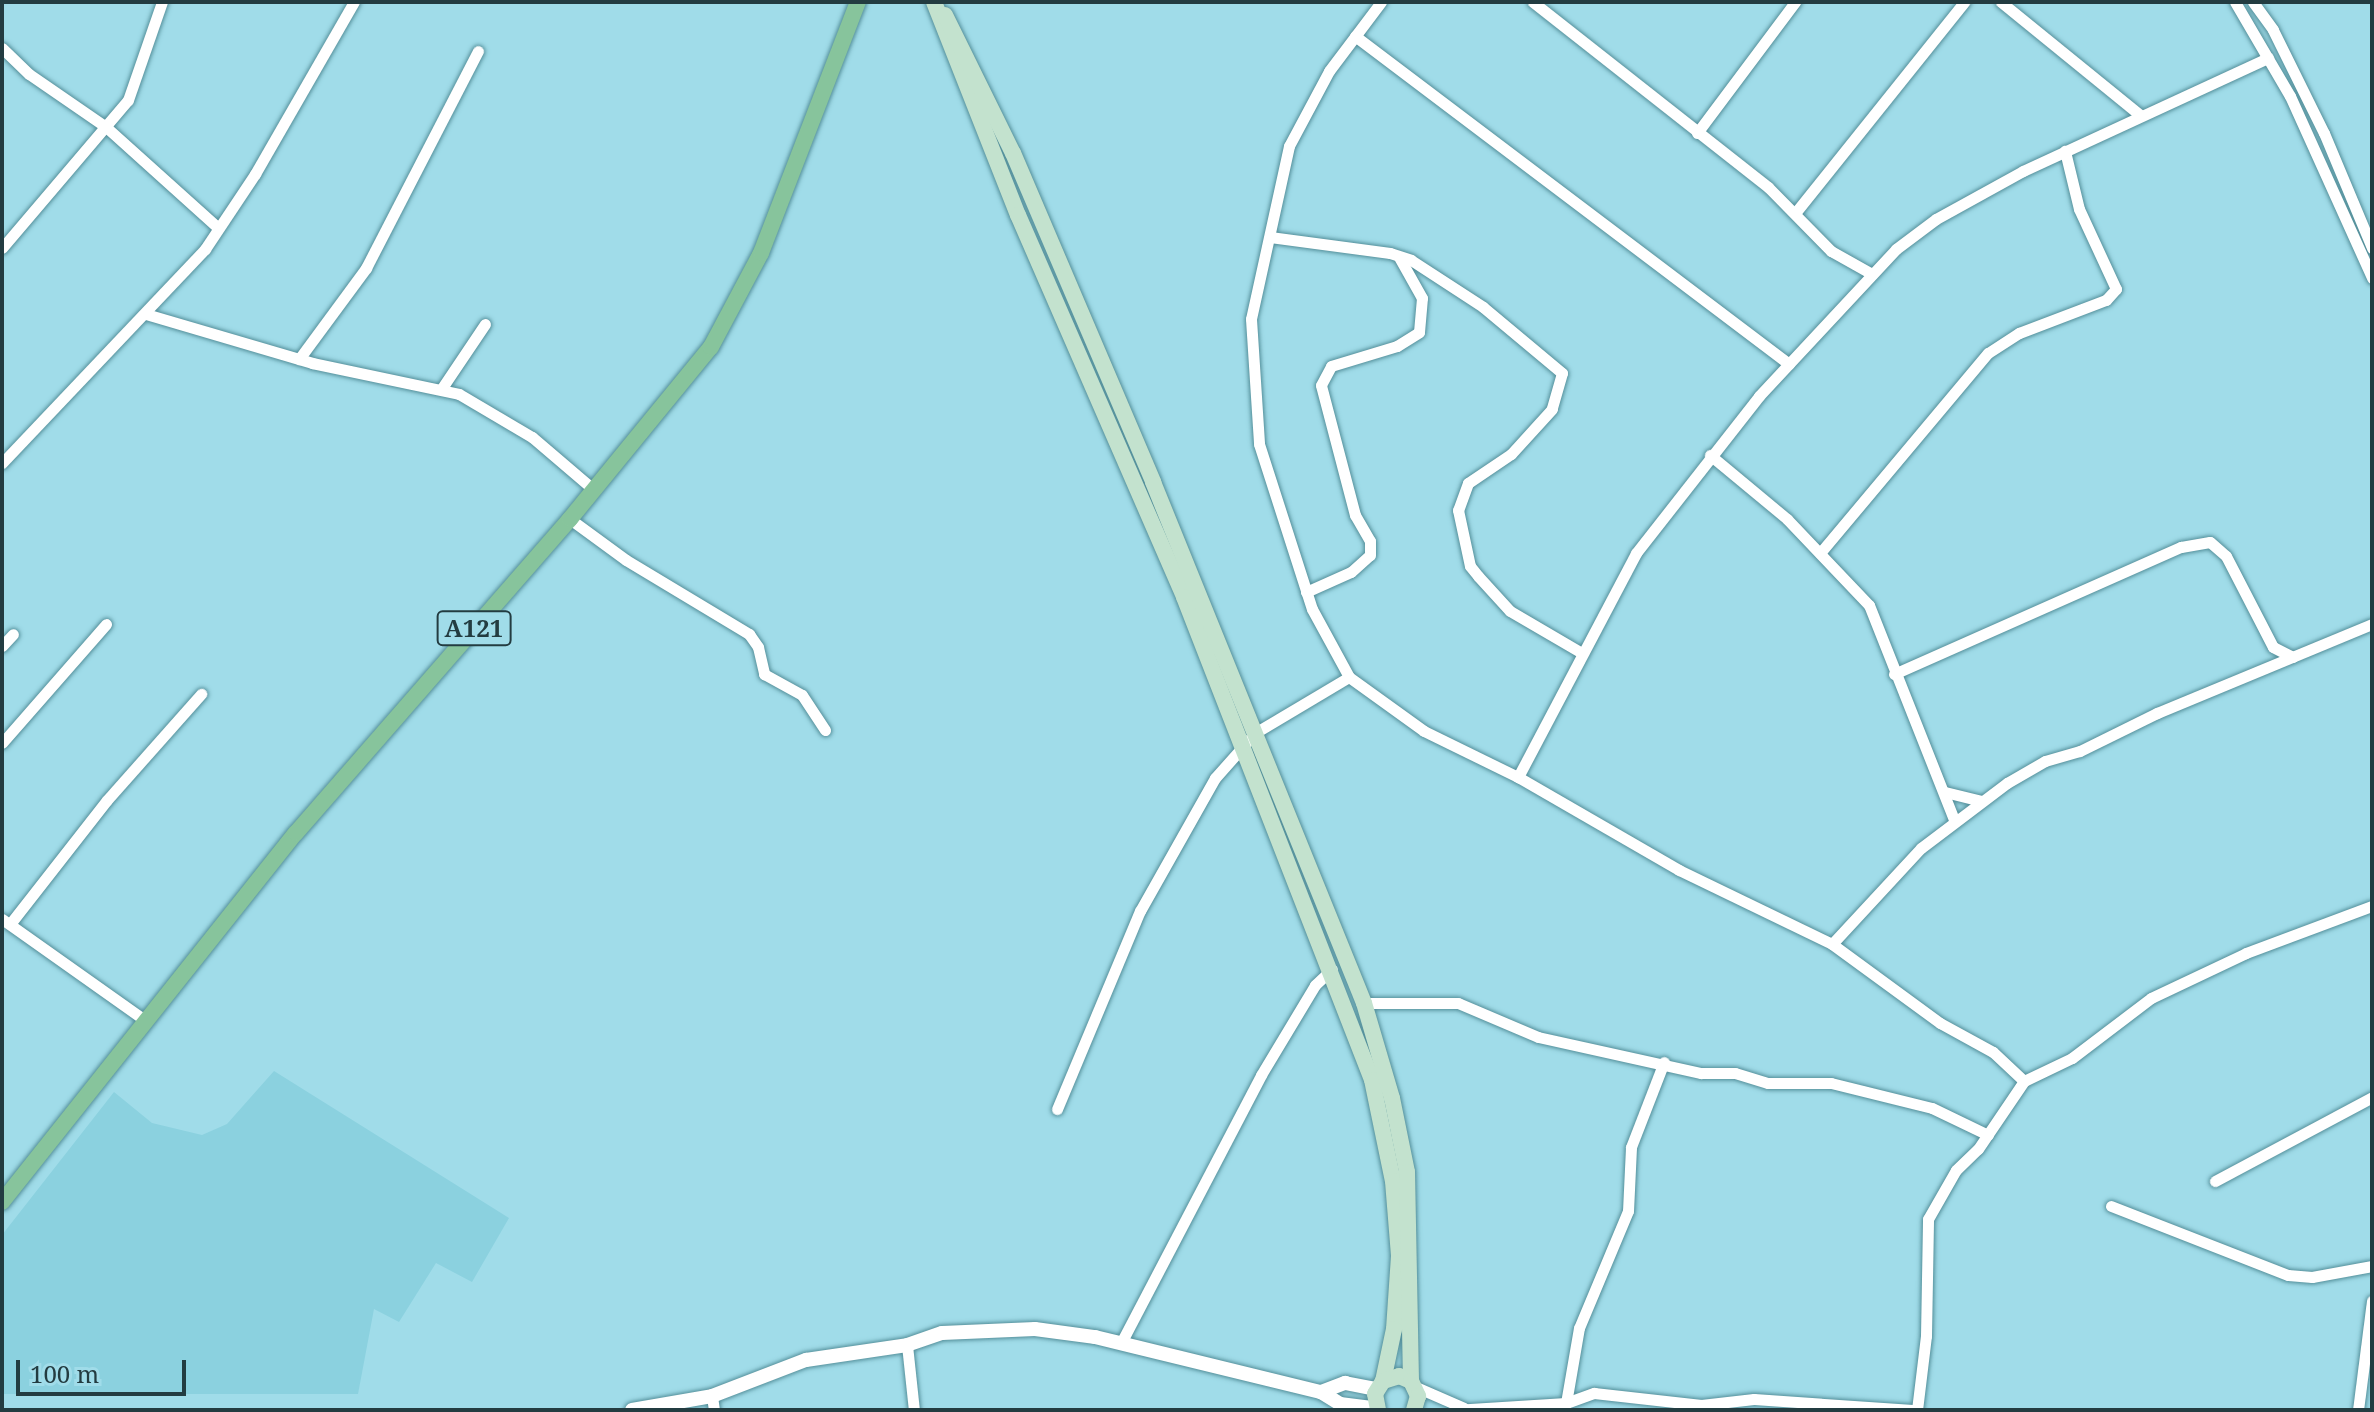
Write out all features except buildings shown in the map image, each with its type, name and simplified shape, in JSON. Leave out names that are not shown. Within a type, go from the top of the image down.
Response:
[{"type":"main road","name":"A121","points":[[2,1202],[143,1019],[364,752],[675,395],[736,305],[858,2]]},
{"type":"main road","points":[[936,6],[948,16],[1013,153],[1364,1003],[1392,1098],[1407,1172],[1414,1410]]},
{"type":"main road","points":[[936,6],[1018,215],[1184,597],[1241,748],[1332,969],[1372,1080],[1393,1181],[1398,1269],[1378,1410]]},
{"type":"main road","points":[[1380,1385],[1399,1376],[1414,1384]]},
{"type":"street","points":[[2,463],[205,249],[255,174],[354,2]]},
{"type":"street","points":[[1381,2],[1321,84],[1289,146],[1251,319],[1253,394],[1259,444],[1306,592],[1349,677],[1424,731],[1518,777],[1679,870],[1832,944],[1940,1023],[1993,1052],[2024,1081]]},
{"type":"street","points":[[1533,2],[1796,212],[1831,251],[1872,274]]},
{"type":"street","points":[[1796,212],[1964,2]]},
{"type":"street","points":[[2001,2],[2140,115]]},
{"type":"street","points":[[2235,2],[2268,58],[2372,278]]},
{"type":"street","points":[[2253,2],[2273,30],[2324,133],[2372,248]]},
{"type":"street","points":[[1697,133],[1791,3]]},
{"type":"street","points":[[2,248],[106,127],[132,92],[156,5]]},
{"type":"street","points":[[1355,36],[1789,364]]},
{"type":"street","points":[[2,48],[29,74],[106,127],[217,227]]},
{"type":"street","points":[[299,359],[366,268],[478,51]]},
{"type":"street","points":[[1518,777],[1636,553],[1710,455],[1872,274],[1936,219],[2065,151],[2268,58]]},
{"type":"street","points":[[1820,553],[1988,353],[2019,333],[2106,300],[2116,289],[2079,209],[2065,151]]},
{"type":"street","points":[[1270,237],[1399,256],[1483,307],[1562,373],[1552,409],[1511,454],[1468,483],[1458,510],[1470,566],[1478,576],[1510,611],[1582,653]]},
{"type":"street","points":[[1306,592],[1351,572],[1370,555],[1370,541],[1355,515],[1321,385],[1331,366],[1397,346],[1419,332],[1422,298],[1399,256]]},
{"type":"street","points":[[146,314],[299,359],[442,388],[524,432],[594,490]]},
{"type":"street","points":[[442,388],[485,324]]},
{"type":"street","points":[[1710,455],[1820,553],[1869,605],[1954,820]]},
{"type":"street","points":[[570,519],[626,560],[749,634],[758,647],[764,674],[802,695],[825,730]]},
{"type":"street","points":[[1894,674],[2181,547],[2210,542],[2226,556],[2273,647],[2293,657]]},
{"type":"street","points":[[2,743],[106,624]]},
{"type":"street","points":[[1832,944],[1954,820],[2045,761],[2080,751],[2157,713],[2372,624]]},
{"type":"street","points":[[2,646],[13,634]]},
{"type":"street","points":[[1057,1109],[1153,884],[1215,778],[1255,733],[1349,677]]},
{"type":"street","points":[[143,1019],[6,922],[107,800],[201,694]]},
{"type":"street","points":[[1945,792],[1981,801]]},
{"type":"street","points":[[1414,1384],[1459,1409],[1566,1403],[1594,1393],[1701,1405],[1754,1399],[1915,1410],[1926,1336],[1928,1219],[1956,1170],[1988,1135],[2024,1081],[2072,1058],[2151,998],[2246,953],[2372,906]]},
{"type":"street","points":[[1121,1343],[1261,1075],[1315,985],[1332,969]]},
{"type":"street","points":[[1364,1003],[1450,1001],[1523,1032],[1759,1082],[1831,1083],[1932,1108],[1988,1135]]},
{"type":"street","points":[[1566,1403],[1579,1328],[1628,1211],[1631,1147],[1664,1062]]},
{"type":"street","points":[[2215,1181],[2372,1097]]},
{"type":"street","points":[[2111,1206],[2288,1275],[2312,1277],[2372,1266]]},
{"type":"street","points":[[2358,1410],[2372,1301]]},
{"type":"street","points":[[632,1410],[713,1403],[806,1360],[907,1345],[942,1333],[979,1330],[1068,1332],[1321,1392],[1340,1404],[1378,1410]]},
{"type":"street","points":[[907,1345],[914,1410]]},
{"type":"street","points":[[1321,1392],[1345,1383],[1380,1385]]},
{"type":"shaded area","points":[[274,1071],[509,1218],[472,1282],[436,1263],[399,1322],[374,1309],[358,1394],[2,1394],[2,1235],[114,1092],[152,1123],[202,1135],[227,1124]]}]
